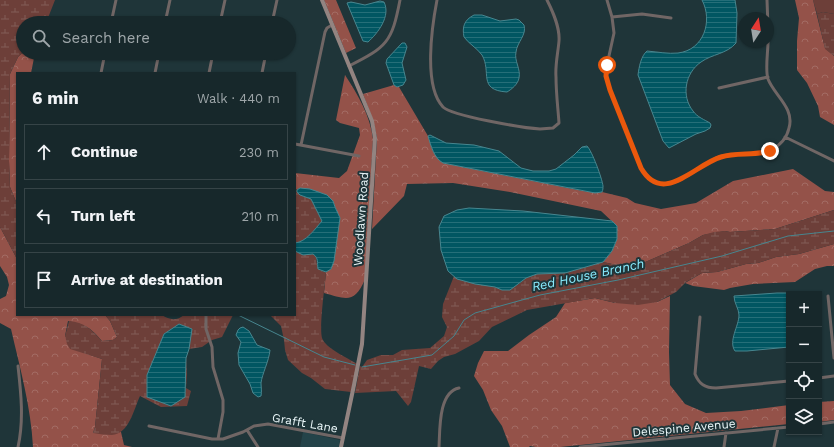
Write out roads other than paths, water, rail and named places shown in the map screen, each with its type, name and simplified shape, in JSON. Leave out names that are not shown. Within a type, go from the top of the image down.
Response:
[{"type":"street","points":[[113,16],[116,0]]},
{"type":"street","points":[[167,16],[170,0]]},
{"type":"street","points":[[221,16],[224,0]]},
{"type":"street","points":[[274,16],[277,0]]},
{"type":"street","name":"Woodlawn Road","points":[[322,0],[372,121],[375,138],[362,344],[341,447]]},
{"type":"street","points":[[349,66],[370,56],[381,48],[393,29],[400,0]]},
{"type":"street","points":[[438,0],[431,34],[430,48],[432,82],[439,101],[444,108],[458,114],[540,130],[553,128],[558,124],[556,61],[559,40],[552,10],[547,0]]},
{"type":"street","points":[[607,0],[612,17],[614,33],[606,76],[610,90],[641,168],[648,178],[656,182],[671,184],[708,162],[720,157],[733,154],[760,154],[770,151],[779,145],[790,127],[789,116],[786,106],[776,94],[768,77],[768,48]]},
{"type":"street","points":[[767,0],[767,12]]},
{"type":"street","points":[[612,17],[642,14],[671,18]]},
{"type":"street","points":[[301,145],[325,32],[327,28],[332,25]]},
{"type":"street","points":[[101,72],[104,60]]},
{"type":"street","points":[[155,72],[158,60]]},
{"type":"street","points":[[209,72],[212,60]]},
{"type":"street","points":[[262,72],[265,60]]},
{"type":"street","points":[[718,88],[768,77]]},
{"type":"street","points":[[785,137],[834,161]]},
{"type":"street","points":[[296,144],[359,156]]},
{"type":"street","points":[[828,296],[834,358]]},
{"type":"street","points":[[206,316],[206,329],[212,347],[213,368],[223,400],[223,412],[218,439]]},
{"type":"street","points":[[700,317],[695,374],[701,385],[709,388],[716,388],[786,381]]},
{"type":"street","points":[[18,366],[22,414],[21,436],[18,447]]},
{"type":"street","points":[[822,378],[834,376]]},
{"type":"street","points":[[439,447],[444,403],[450,392],[458,388]]},
{"type":"street","points":[[822,424],[834,422]]},
{"type":"street","name":"Grafft Lane","points":[[149,426],[218,439],[233,436],[254,426],[268,424],[342,438]]},
{"type":"street","name":"Delespine Avenue","points":[[580,447],[786,427]]},
{"type":"street","points":[[774,447],[778,428]]},
{"type":"street","points":[[247,430],[258,447]]},
{"type":"street","points":[[724,447],[726,433]]},
{"type":"street","points":[[624,447],[625,442]]},
{"type":"water","points":[[702,0],[735,0],[737,13],[736,43],[724,52],[701,62],[691,72],[688,78],[686,92],[689,105],[697,115],[710,123],[710,128],[669,148],[663,141],[638,75],[640,65],[643,56],[647,51],[678,53],[687,51],[700,40],[704,33],[707,17]]},
{"type":"water","points":[[380,1],[384,2],[386,7],[385,18],[376,34],[368,42],[363,41],[347,3],[351,2],[365,5]]},
{"type":"water","points":[[474,15],[482,15],[500,21],[516,19],[524,25],[525,29],[517,48],[516,55],[519,78],[514,86],[507,92],[498,91],[492,88],[487,79],[485,61],[482,55],[464,37],[464,24]]},
{"type":"water","points":[[402,43],[405,43],[407,47],[402,63],[406,80],[403,85],[397,87],[394,85],[386,63],[387,59]]},
{"type":"water","points":[[430,135],[446,143],[474,145],[499,151],[521,168],[533,171],[549,171],[556,169],[582,147],[587,146],[599,171],[603,190],[602,192],[595,193],[443,163],[437,158],[433,151],[428,136]]},
{"type":"water","points":[[300,188],[310,189],[327,195],[333,201],[340,218],[334,261],[331,269],[326,272],[318,269],[317,259],[313,254],[303,255],[296,252],[296,243],[307,238],[322,221],[311,199],[300,195],[297,190]]},
{"type":"water","points":[[469,208],[523,211],[612,221],[617,226],[617,239],[612,251],[603,262],[565,273],[537,274],[526,278],[510,290],[502,290],[495,287],[457,279],[448,271],[441,250],[439,227],[444,216],[457,210]]},
{"type":"water","points":[[786,293],[786,347],[735,351],[733,347],[733,338],[739,315],[734,296]]},
{"type":"water","points":[[179,324],[192,329],[186,358],[185,397],[171,406],[147,397],[147,375],[164,334]]},
{"type":"water","points":[[243,327],[249,331],[257,345],[270,350],[261,383],[261,396],[258,397],[253,393],[250,384],[239,365],[238,353],[241,342],[236,335],[238,330]]},
{"type":"waterway","name":"Red House Branch","points":[[362,367],[432,355],[454,336],[464,320],[475,313],[540,295],[618,280],[722,256],[788,236],[834,231]]},
{"type":"waterway","name":"Red House Branch","points":[[240,316],[324,357],[355,365]]}]
